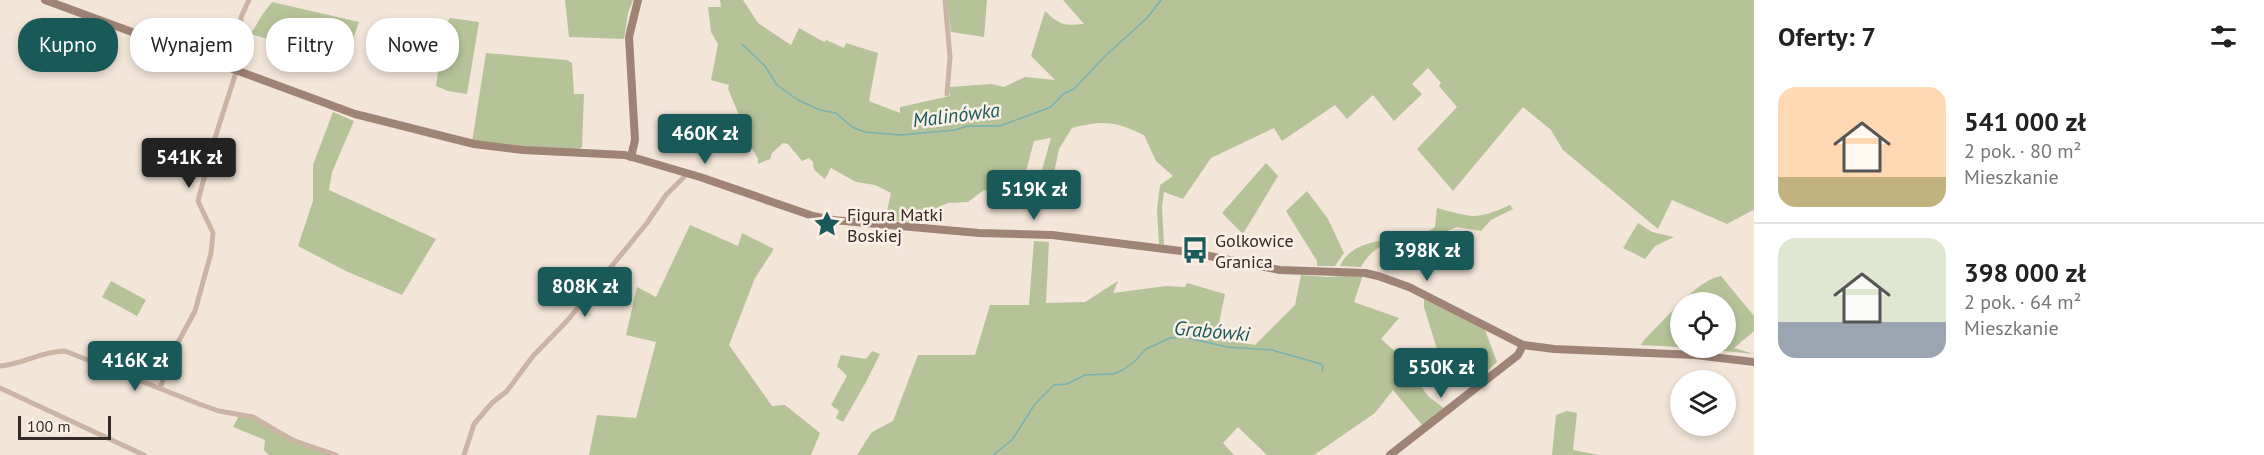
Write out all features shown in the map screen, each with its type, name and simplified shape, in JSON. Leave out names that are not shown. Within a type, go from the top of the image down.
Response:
[{"type":"street","points":[[45,0],[130,31]]},
{"type":"street","points":[[241,18],[249,0]]},
{"type":"street","points":[[631,157],[635,140],[629,37],[638,0]]},
{"type":"street","points":[[945,0],[950,57],[947,94]]},
{"type":"street","points":[[160,387],[175,348],[195,311],[211,253],[213,233],[198,201],[219,122],[237,72]]},
{"type":"street","points":[[240,72],[355,114],[437,136],[474,144],[523,150],[605,153],[631,157],[685,172],[807,214],[833,220],[978,233],[1052,235],[1189,252],[1280,270],[1365,273],[1409,287],[1523,345],[1554,349],[1695,355],[1754,362]]},
{"type":"street","points":[[464,455],[474,424],[492,403],[507,391],[533,356],[567,321],[685,172]]},
{"type":"street","points":[[1390,455],[1518,355],[1523,345]]},
{"type":"street","points":[[0,366],[52,351],[65,351],[119,374],[160,387],[219,411],[253,417],[292,440],[336,455]]},
{"type":"street","points":[[0,388],[144,455]]},
{"type":"green space","points":[[565,0],[633,0],[628,13],[624,39],[569,37]]},
{"type":"green space","points":[[720,0],[743,0],[758,23],[791,45],[799,28],[824,42],[826,40],[844,48],[846,43],[878,53],[869,101],[900,113],[900,107],[950,96],[950,87],[991,84],[1004,87],[1025,77],[1055,80],[1031,56],[1045,11],[1063,24],[1084,24],[1063,0],[1754,0],[1754,211],[1727,224],[1672,200],[1658,229],[1563,150],[1551,130],[1523,107],[1453,191],[1417,149],[1457,107],[1439,86],[1441,83],[1428,68],[1412,84],[1422,94],[1394,121],[1373,95],[1347,119],[1335,105],[1282,141],[1274,128],[1211,158],[1183,199],[1164,192],[1162,207],[1164,245],[1159,244],[1157,210],[1160,185],[1173,176],[1156,161],[1144,135],[1109,123],[1072,128],[1059,149],[1053,178],[1040,177],[1051,138],[1034,141],[1019,198],[984,190],[968,202],[948,203],[927,212],[925,223],[885,220],[891,193],[875,185],[856,182],[831,168],[825,179],[814,170],[813,162],[809,158],[802,161],[788,144],[783,143],[772,153],[770,159],[758,164],[758,159],[735,118],[739,115],[728,89],[729,85],[711,80],[718,44],[711,32],[708,7],[721,7]]},
{"type":"green space","points":[[947,0],[987,0],[984,37],[951,32]]},
{"type":"green space","points":[[272,2],[342,18],[266,18],[266,38],[254,35],[254,29]]},
{"type":"green space","points":[[459,19],[479,22],[467,94],[448,91],[436,86],[438,72],[459,72]]},
{"type":"green space","points":[[354,21],[359,22],[354,36]]},
{"type":"green space","points":[[486,53],[567,60],[572,63],[574,94],[584,94],[582,147],[578,150],[531,149],[472,142]]},
{"type":"green space","points":[[333,112],[354,121],[332,172],[329,190],[436,239],[402,295],[348,272],[298,246],[313,201],[313,165]]},
{"type":"green space","points":[[1266,163],[1278,176],[1243,234],[1222,213]]},
{"type":"green space","points":[[1307,191],[1328,219],[1344,253],[1335,266],[1317,266],[1317,261],[1286,211]]},
{"type":"green space","points":[[1510,205],[1513,209],[1491,220],[1481,231],[1457,227],[1436,235],[1440,253],[1413,262],[1407,242],[1392,243],[1375,250],[1361,267],[1340,266],[1358,247],[1424,233],[1435,227],[1437,208],[1474,216]]},
{"type":"green space","points":[[1638,223],[1652,232],[1674,237],[1655,246],[1645,259],[1623,248]]},
{"type":"green space","points":[[690,225],[738,246],[742,233],[774,249],[755,278],[729,345],[772,406],[785,405],[820,433],[811,455],[589,455],[597,415],[636,418],[656,342],[626,335],[637,287],[656,297]]},
{"type":"green space","points":[[1034,241],[1049,242],[1046,303],[1085,302],[1118,281],[1113,293],[1166,286],[1185,287],[1187,283],[1225,294],[1216,338],[1255,345],[1295,305],[1301,275],[1327,277],[1363,275],[1354,302],[1399,318],[1381,339],[1404,359],[1394,368],[1405,380],[1412,374],[1428,396],[1445,409],[1423,426],[1393,390],[1375,413],[1314,455],[1267,455],[1238,427],[1223,443],[1234,455],[857,455],[872,432],[893,421],[918,355],[975,355],[990,305],[1029,305]]},
{"type":"green space","points":[[1721,276],[1734,292],[1692,292],[1704,283]]},
{"type":"green space","points":[[111,281],[146,300],[137,316],[102,297]]},
{"type":"green space","points":[[1736,294],[1754,316],[1754,331],[1736,346]]},
{"type":"green space","points":[[1424,299],[1485,330],[1497,362],[1477,381],[1441,362],[1424,307]]},
{"type":"green space","points":[[1670,313],[1670,346],[1641,345]]},
{"type":"green space","points":[[1736,349],[1754,354],[1736,352]]},
{"type":"green space","points":[[872,351],[880,354],[843,422],[836,418],[839,411],[831,405],[847,376],[837,366],[841,355],[866,359]]},
{"type":"green space","points":[[1567,411],[1577,413],[1573,450],[1599,455],[1552,455],[1556,415]]},
{"type":"green space","points":[[239,416],[253,418],[330,455],[269,455],[264,450],[265,440],[233,427]]},
{"type":"waterway","name":"Malinówka","points":[[742,44],[765,66],[777,85],[798,100],[820,110],[836,113],[852,127],[865,132],[901,135],[955,130],[968,126],[1000,126],[1051,107],[1063,94],[1074,89],[1104,57],[1147,18],[1161,0]]},
{"type":"waterway","name":"Grabówki","points":[[993,455],[1012,440],[1035,404],[1054,385],[1067,384],[1085,375],[1113,374],[1123,370],[1146,349],[1170,338],[1183,337],[1227,347],[1272,350],[1321,364],[1322,371]]},
{"type":"place","name":"Figura Matki Boskiej","points":[[827,224]]},
{"type":"place","name":"Golkowice Granica","points":[[1195,250]]}]
